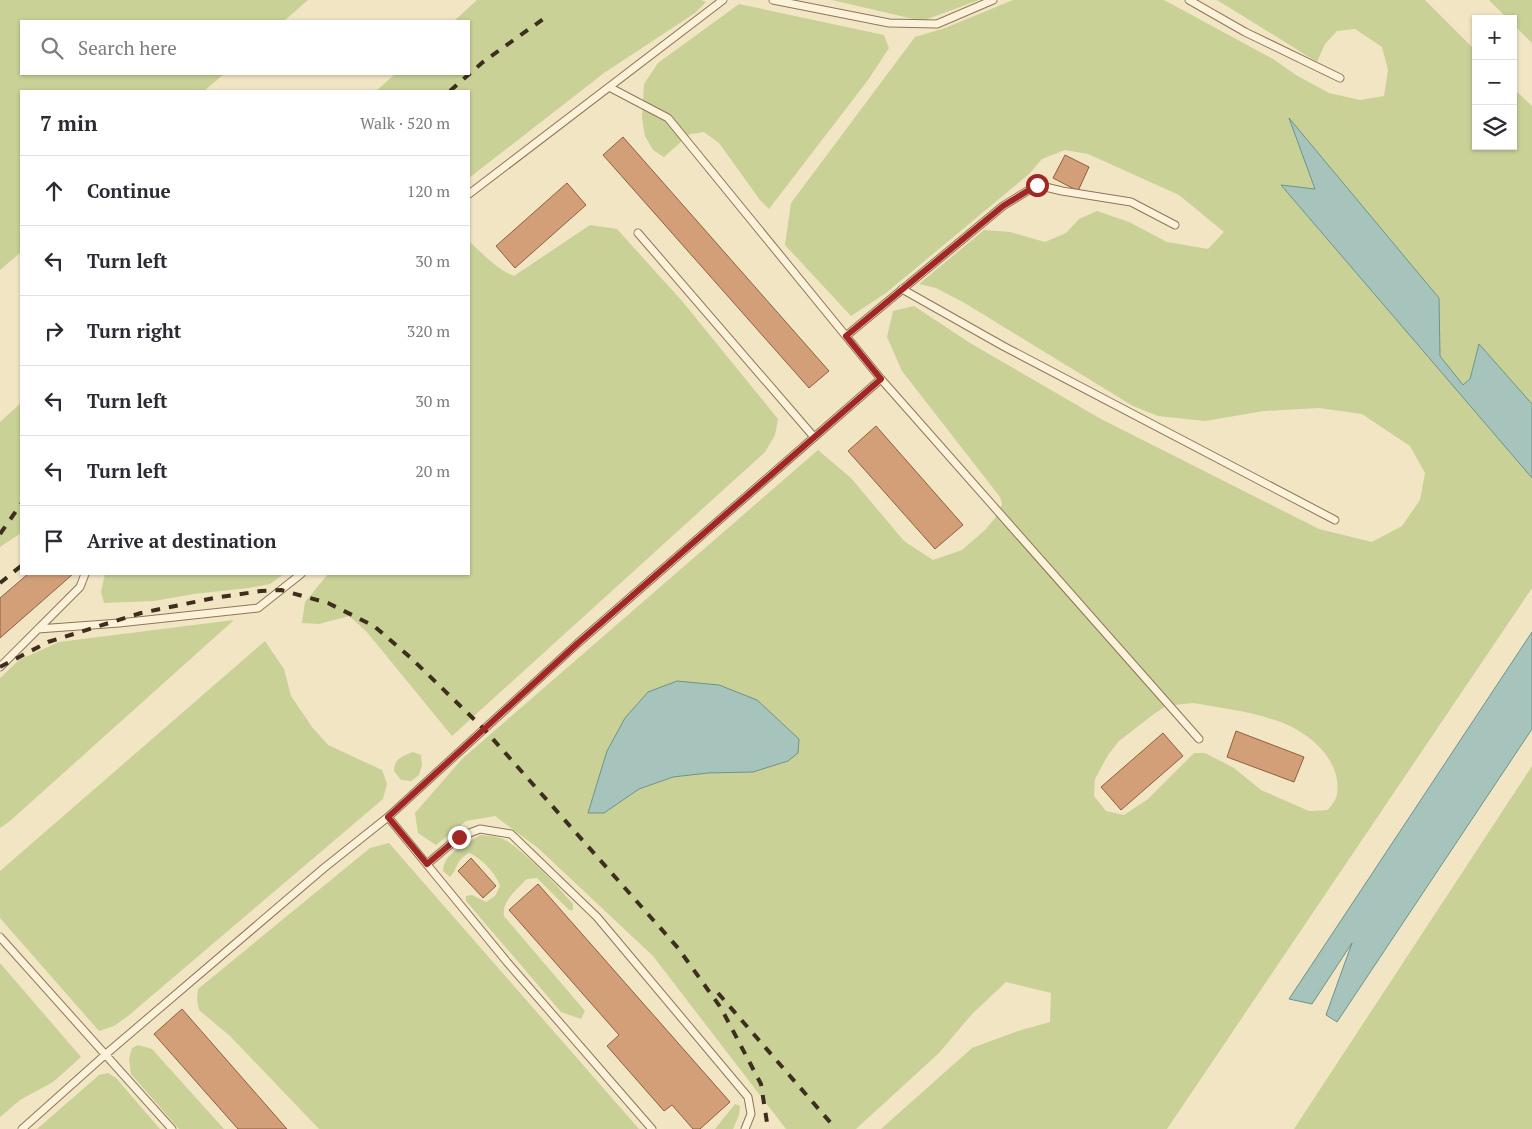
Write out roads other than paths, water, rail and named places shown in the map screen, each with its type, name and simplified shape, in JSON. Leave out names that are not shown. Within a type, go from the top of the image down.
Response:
[{"type":"lane","points":[[470,193],[723,0]]},
{"type":"lane","points":[[773,0],[889,23],[937,24],[993,0]]},
{"type":"lane","points":[[1189,0],[1245,32],[1340,78]]},
{"type":"lane","points":[[609,87],[668,118],[881,379],[1198,739]]},
{"type":"lane","points":[[846,336],[1003,206],[1037,185],[1062,192],[1132,202],[1176,225]]},
{"type":"lane","points":[[638,233],[814,437]]},
{"type":"lane","points":[[902,289],[1002,346],[1335,520]]},
{"type":"lane","points":[[22,1129],[106,1054],[324,868],[388,817],[578,643],[881,379]]},
{"type":"lane","points":[[0,667],[80,587],[85,575]]},
{"type":"lane","points":[[38,629],[120,623],[258,608],[300,575]]},
{"type":"lane","points":[[388,817],[507,962],[652,1129]]},
{"type":"lane","points":[[427,864],[459,837],[480,829],[512,834],[597,917],[748,1097],[751,1114],[745,1129]]},
{"type":"lane","points":[[0,937],[172,1129]]},
{"type":"water","points":[[1289,118],[1439,298],[1440,356],[1463,385],[1470,379],[1479,344],[1532,404],[1532,478],[1281,185],[1315,189]]},
{"type":"water","points":[[1532,632],[1532,729],[1337,1022],[1326,1015],[1352,943],[1312,1004],[1289,999]]},
{"type":"water","points":[[677,681],[719,685],[757,700],[799,739],[798,753],[788,761],[753,772],[708,773],[673,777],[639,789],[604,813],[588,813],[607,751],[625,718],[648,692]]},
{"type":"railway","points":[[470,73],[546,17]]},
{"type":"railway","points":[[451,90],[468,75]]},
{"type":"railway","points":[[0,534],[20,505]]},
{"type":"railway","points":[[0,583],[20,567]]},
{"type":"railway","points":[[0,667],[48,642],[141,613],[214,598],[261,591],[281,590],[328,603],[374,626],[411,658],[484,729],[678,948],[721,1008],[761,1084],[768,1129]]},
{"type":"railway","points":[[718,993],[836,1129]]}]
